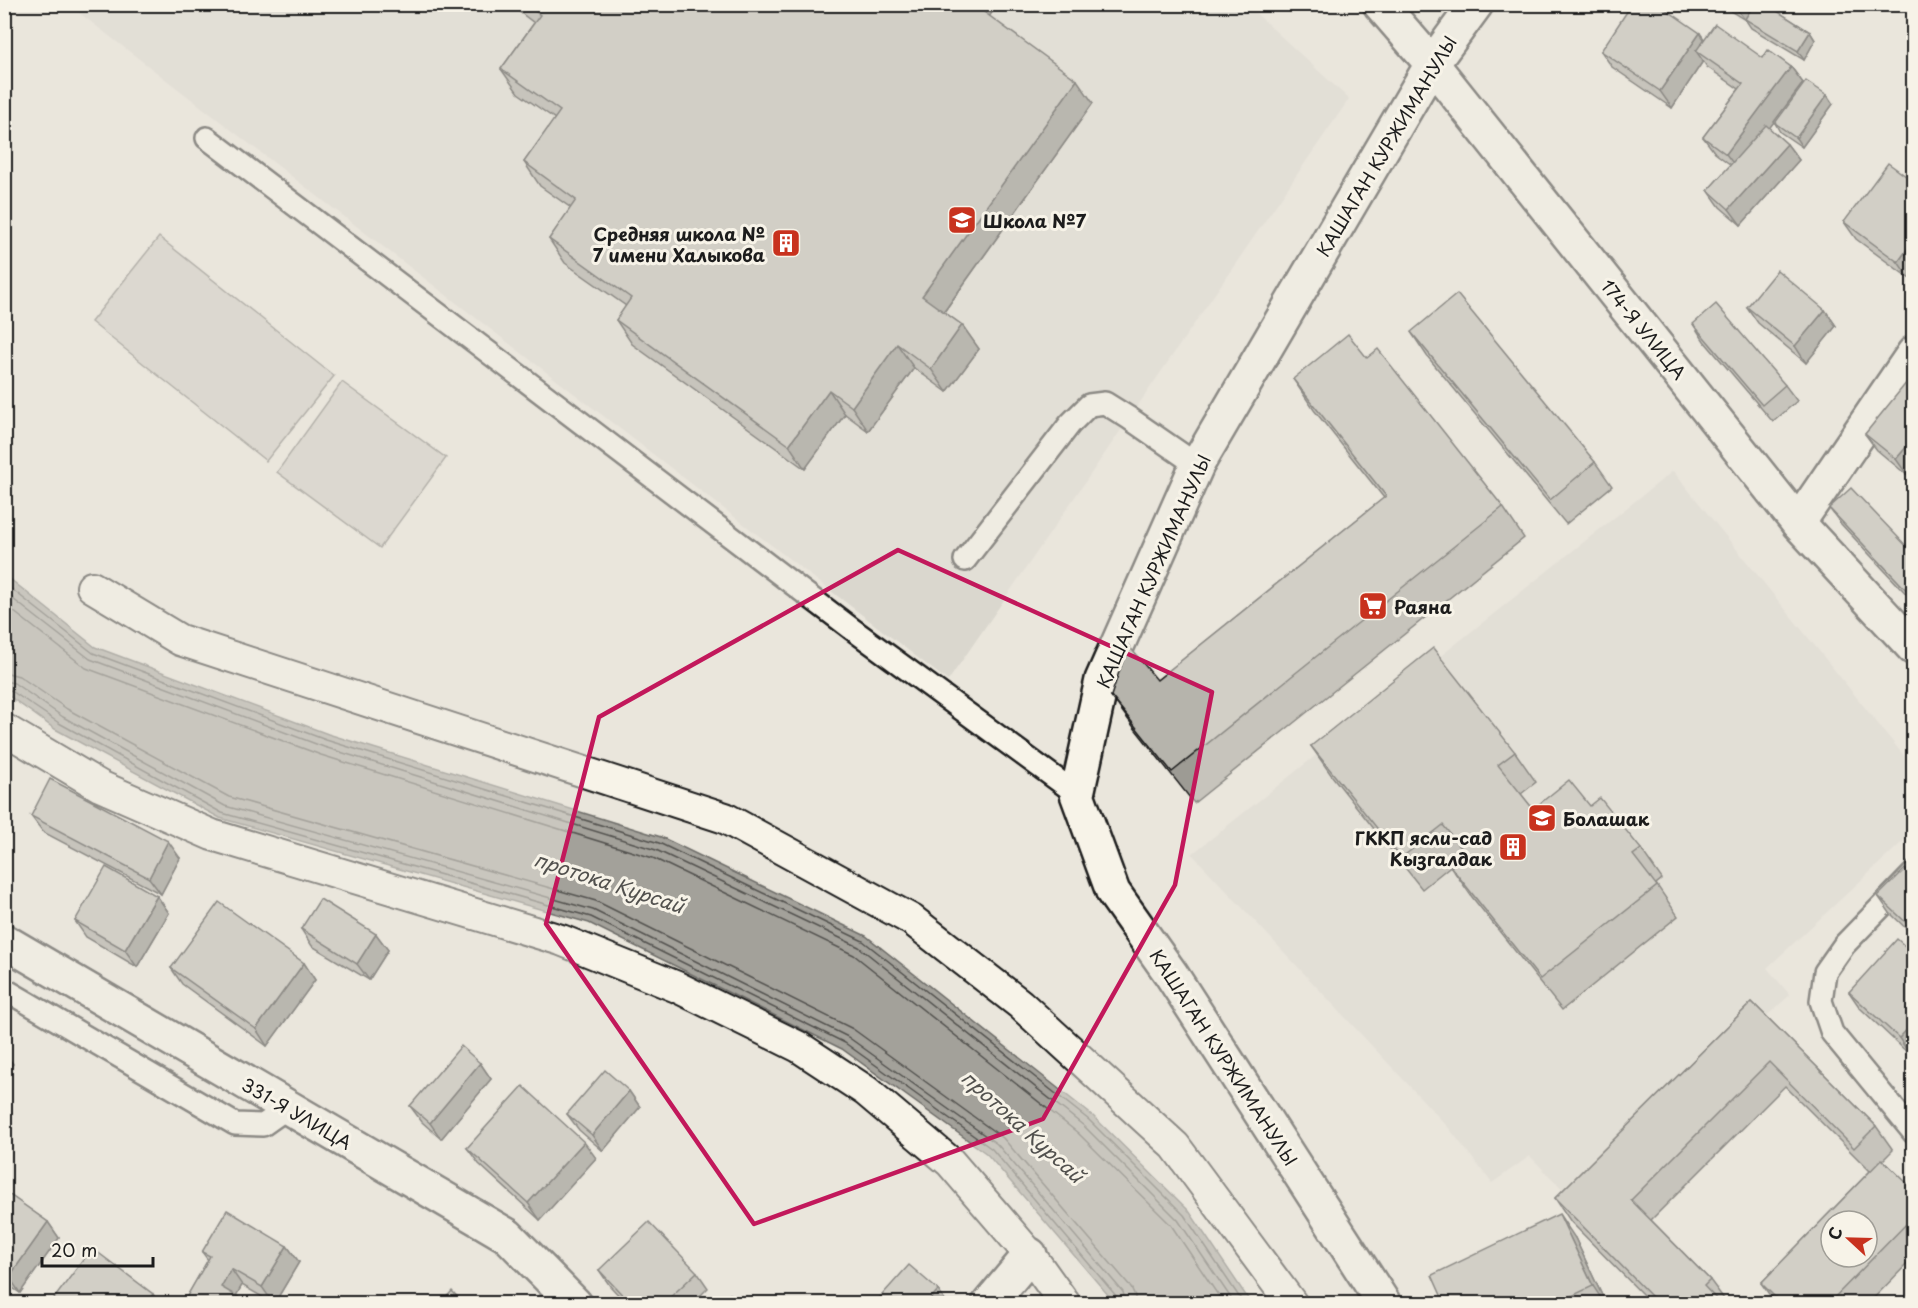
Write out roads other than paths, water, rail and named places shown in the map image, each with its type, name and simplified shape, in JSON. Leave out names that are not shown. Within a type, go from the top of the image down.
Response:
[{"type":"street","name":"174-Я УЛИЦА","points":[[1380,4],[1432,64],[1798,523],[1914,648]]},
{"type":"street","name":"КАШАГАН КУРЖИМАНУЛЫ","points":[[1384,1304],[1171,974],[1113,892],[1077,794],[1101,680],[1197,465],[1432,64],[1476,4]]},
{"type":"street","points":[[1798,523],[1914,353]]},
{"type":"street","points":[[92,587],[180,640],[725,818],[912,920],[1020,1004],[1175,1146],[1292,1304]]},
{"type":"street","points":[[4,729],[100,786],[212,836],[561,940],[677,987],[799,1047],[866,1091],[950,1162],[1030,1255],[1065,1304]]},
{"type":"street","name":"331-Я УЛИЦА","points":[[5,943],[508,1236],[575,1304]]},
{"type":"street","points":[[989,1304],[1030,1255]]},
{"type":"lane","points":[[207,138],[852,629],[1077,794]]},
{"type":"lane","points":[[965,560],[1070,424],[1089,405],[1105,403],[1130,417],[1197,465]]},
{"type":"lane","points":[[1914,873],[1844,945],[1825,972],[1821,1001],[1832,1033],[1914,1133]]},
{"type":"lane","points":[[4,989],[235,1124],[263,1125],[287,1108]]},
{"type":"water","name":"протока Курсай","points":[[5,575],[95,647],[328,734],[661,837],[866,936],[1093,1116],[1189,1211],[1251,1303],[1115,1303],[987,1154],[842,1049],[589,923],[220,818],[55,729],[5,693]]},
{"type":"place","name":"Школа №7","points":[[962,220]]},
{"type":"place","name":"Средняя школа № 7 имени Халыкова","points":[[786,243]]},
{"type":"place","name":"Раяна","points":[[1373,606]]},
{"type":"place","name":"Болашак","points":[[1542,818]]},
{"type":"place","name":"ГККП ясли-сад Кызгалдак","points":[[1513,847]]}]
